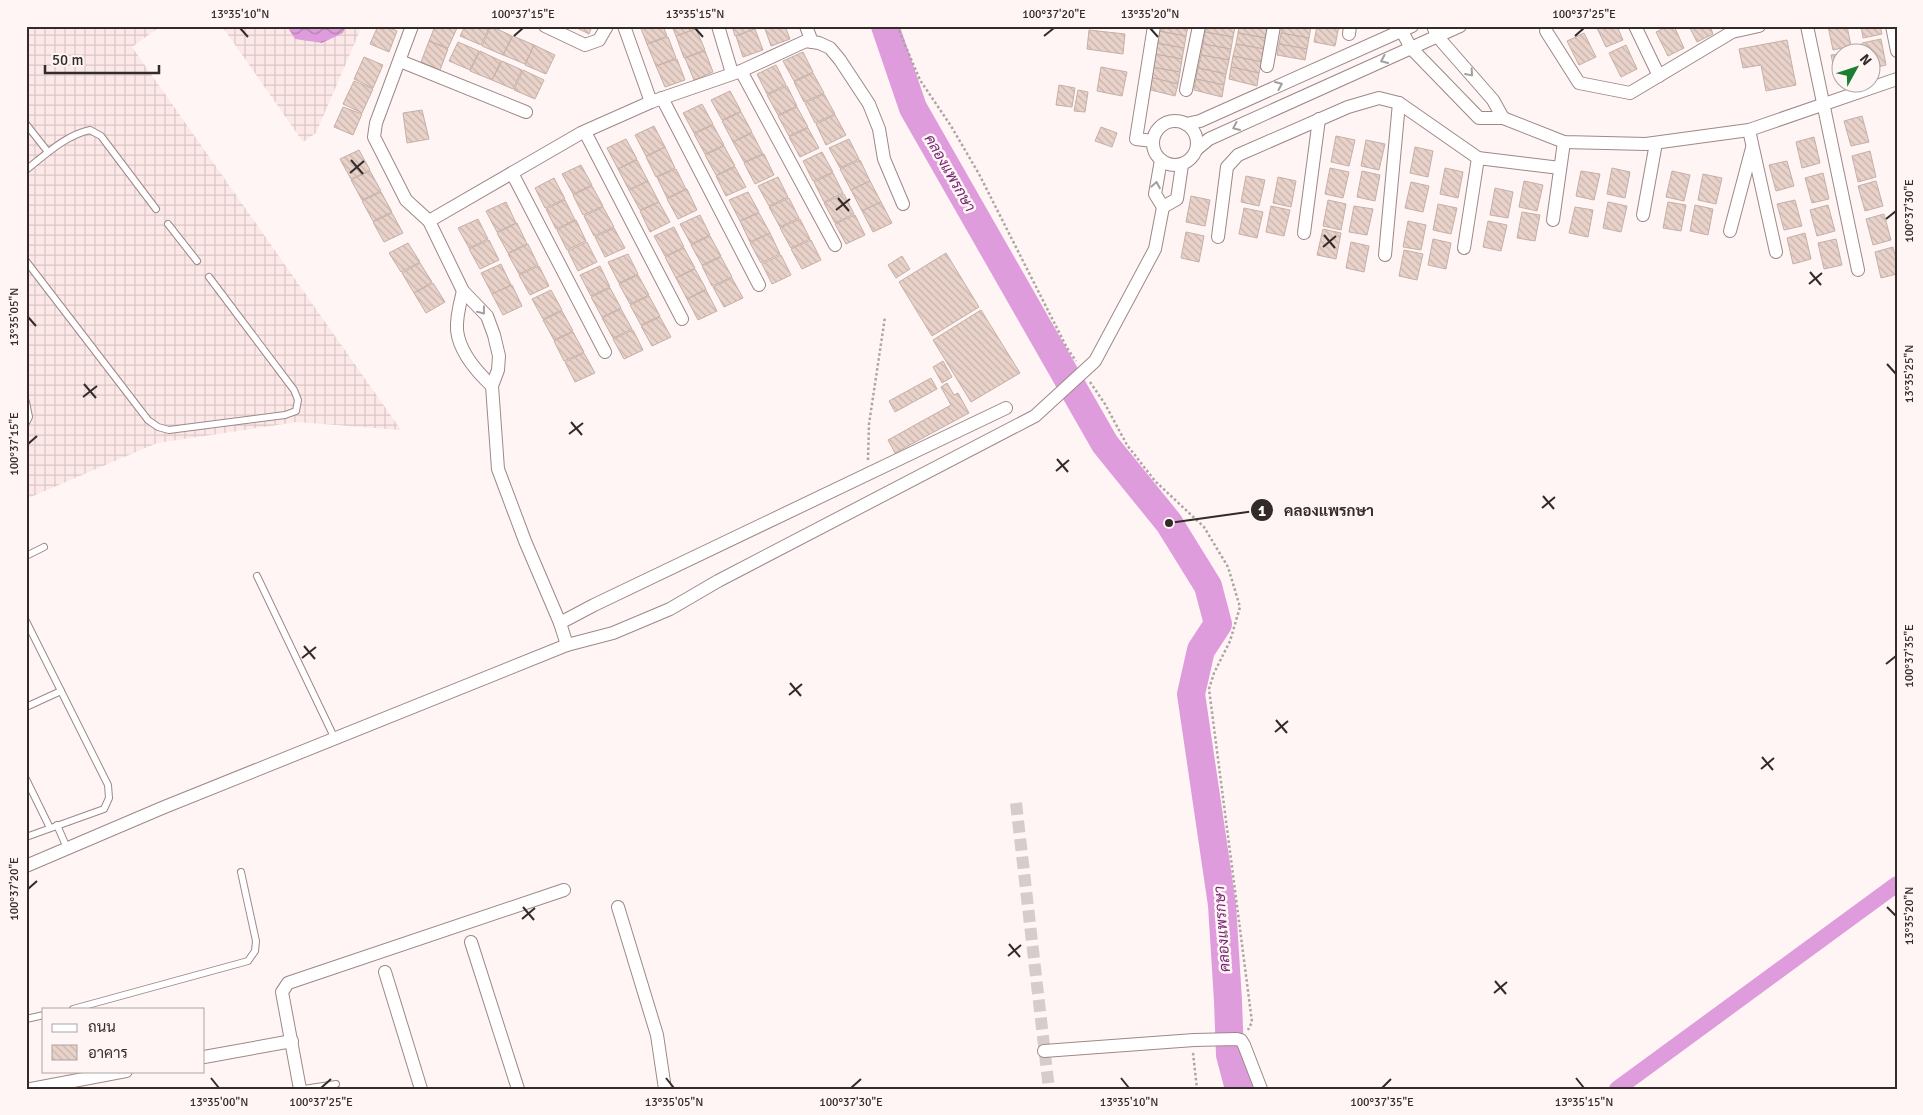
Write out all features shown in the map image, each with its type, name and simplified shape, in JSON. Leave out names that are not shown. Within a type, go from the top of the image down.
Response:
[{"type":"street","points":[[412,26],[376,123],[374,137],[406,200],[429,221],[463,291],[487,316],[499,356],[498,370],[492,386],[498,468],[525,541],[560,623],[567,646]]},
{"type":"street","points":[[545,26],[585,45],[599,40],[607,26]]},
{"type":"street","points":[[624,26],[656,100],[759,285]]},
{"type":"street","points":[[718,26],[737,72],[835,246]]},
{"type":"street","points":[[806,26],[812,42]]},
{"type":"street","points":[[1153,141],[1136,139],[1154,26]]},
{"type":"street","points":[[1186,90],[1198,26]]},
{"type":"street","points":[[1267,66],[1274,26]]},
{"type":"street","points":[[1197,149],[1196,134],[1186,124],[1178,121],[1165,124],[1159,128],[1153,141],[1156,155],[1161,160],[1174,166],[1182,165],[1194,156],[1197,149],[1209,139],[1412,48],[1435,31],[1460,26]]},
{"type":"street","points":[[1635,26],[1659,76]]},
{"type":"street","points":[[1546,31],[1578,83],[1630,93],[1731,29],[1758,26]]},
{"type":"street","points":[[1807,26],[1858,270]]},
{"type":"street","points":[[1892,26],[1897,50]]},
{"type":"street","points":[[1186,124],[1200,121],[1404,28],[1412,48],[1479,118],[1503,118],[1564,142],[1646,144],[1749,130],[1897,79]]},
{"type":"street","points":[[1435,31],[1493,100],[1503,118]]},
{"type":"street","points":[[429,221],[585,132],[656,100],[737,72],[806,41],[819,42],[830,48],[869,104],[878,129],[884,159],[903,204]]},
{"type":"street","points":[[400,61],[526,112]]},
{"type":"street","points":[[1218,237],[1227,167],[1238,154],[1348,107],[1378,98],[1399,102],[1478,158],[1560,168]]},
{"type":"street","points":[[1385,255],[1399,102]]},
{"type":"street","points":[[1304,233],[1319,119]]},
{"type":"street","points":[[1749,130],[1776,252]]},
{"type":"street","points":[[585,132],[682,319]]},
{"type":"street","points":[[1553,220],[1564,142]]},
{"type":"street","points":[[1643,215],[1656,143]]},
{"type":"street","points":[[1730,231],[1753,145]]},
{"type":"street","points":[[1464,248],[1478,158]]},
{"type":"street","points":[[1161,160],[1155,194],[1164,206]]},
{"type":"street","points":[[26,866],[567,646],[613,633],[670,609],[1035,416],[1095,361],[1155,249],[1164,206],[1176,199],[1182,165]]},
{"type":"street","points":[[512,173],[604,352]]},
{"type":"street","points":[[463,291],[458,312],[457,331],[469,361],[492,386]]},
{"type":"street","points":[[560,623],[603,600],[1006,408]]},
{"type":"street","points":[[300,1089],[282,992],[285,986],[292,980],[383,952],[564,890]]},
{"type":"street","points":[[618,907],[657,1035],[665,1089]]},
{"type":"street","points":[[471,942],[518,1089]]},
{"type":"street","points":[[385,972],[422,1089]]},
{"type":"street","points":[[1044,1051],[1193,1045],[1241,1038],[1261,1089]]},
{"type":"street","points":[[205,1057],[292,1041]]},
{"type":"street","points":[[31,1089],[121,1072]]},
{"type":"lane","points":[[26,124],[48,152]]},
{"type":"lane","points":[[26,170],[48,152],[78,133],[90,130],[101,136],[156,209]]},
{"type":"lane","points":[[168,224],[196,261]]},
{"type":"lane","points":[[26,261],[148,420],[158,428],[169,430],[266,418],[285,415],[296,410],[298,400],[294,390],[209,277]]},
{"type":"lane","points":[[26,402],[29,417],[26,423]]},
{"type":"lane","points":[[26,556],[44,548]]},
{"type":"lane","points":[[258,576],[335,739]]},
{"type":"lane","points":[[26,622],[108,785],[109,798],[104,809],[26,837]]},
{"type":"lane","points":[[26,707],[61,691]]},
{"type":"lane","points":[[26,780],[67,848]]},
{"type":"lane","points":[[77,1008],[248,961],[254,951],[256,941],[241,872]]},
{"type":"lane","points":[[26,1019],[42,1015]]},
{"type":"lane","points":[[304,1089],[336,1084]]},
{"type":"path","points":[[897,26],[920,80],[951,126],[979,174],[1067,348],[1078,364]]},
{"type":"path","points":[[868,474],[869,424],[885,317]]},
{"type":"path","points":[[1089,380],[1132,452],[1155,481],[1204,527],[1228,567],[1240,607],[1230,641],[1214,673],[1209,688],[1252,1022],[1241,1038]]},
{"type":"path","points":[[1193,1045],[1197,1089]]},
{"type":"shaded area","points":[[26,26],[161,26],[132,47],[401,430],[297,422],[157,443],[26,499]]},
{"type":"shaded area","points":[[222,26],[362,26],[316,133],[303,142]]},
{"type":"water","points":[[287,26],[346,26],[343,33],[322,43],[295,39]]},
{"type":"building","points":[[378,26],[385,26],[397,31],[389,52],[370,44]]},
{"type":"building","points":[[435,26],[457,28],[448,48],[429,41]]},
{"type":"building","points":[[465,26],[490,26],[481,45],[460,36]]},
{"type":"building","points":[[491,26],[512,36],[503,55],[482,46]]},
{"type":"building","points":[[573,26],[592,26],[589,34]]},
{"type":"building","points":[[640,26],[663,26],[667,36],[647,44]]},
{"type":"building","points":[[672,26],[694,26],[695,29],[676,36]]},
{"type":"building","points":[[732,26],[754,26],[755,29],[735,36]]},
{"type":"building","points":[[764,26],[785,26],[790,39],[771,46]]},
{"type":"building","points":[[1159,26],[1188,26],[1186,36],[1158,31]]},
{"type":"building","points":[[1206,26],[1235,27],[1233,37],[1205,32]]},
{"type":"building","points":[[1239,26],[1268,26],[1266,38],[1238,33]]},
{"type":"building","points":[[1282,26],[1311,26],[1309,38],[1281,33]]},
{"type":"building","points":[[1317,26],[1339,26],[1335,46],[1314,42]]},
{"type":"building","points":[[1596,26],[1617,26],[1623,40],[1606,47]]},
{"type":"building","points":[[1668,26],[1674,26],[1684,48],[1668,56],[1656,32]]},
{"type":"building","points":[[1689,26],[1710,26],[1713,34],[1697,42]]},
{"type":"building","points":[[1828,26],[1847,26],[1850,42],[1831,42]]},
{"type":"building","points":[[1861,26],[1880,26],[1882,34],[1863,38]]},
{"type":"building","points":[[696,29],[705,50],[684,58],[676,36]]},
{"type":"building","points":[[755,29],[763,50],[743,57],[736,36]]},
{"type":"building","points":[[1089,30],[1125,34],[1123,54],[1087,49]]},
{"type":"building","points":[[1158,31],[1186,36],[1184,48],[1156,43]]},
{"type":"building","points":[[1205,32],[1233,37],[1231,49],[1203,44]]},
{"type":"building","points":[[1238,33],[1266,38],[1264,49],[1236,44]]},
{"type":"building","points":[[1281,33],[1309,38],[1307,49],[1279,44]]},
{"type":"building","points":[[1584,33],[1596,57],[1579,65],[1567,41]]},
{"type":"building","points":[[513,36],[534,45],[525,64],[503,55]]},
{"type":"building","points":[[668,37],[676,58],[656,66],[647,44]]},
{"type":"building","points":[[1881,39],[1886,65],[1880,66],[1880,42],[1867,42]]},
{"type":"building","points":[[1787,40],[1796,85],[1766,91],[1761,65],[1743,68],[1739,49]]},
{"type":"building","points":[[429,41],[448,49],[440,70],[421,62]]},
{"type":"building","points":[[458,42],[479,51],[470,70],[449,61]]},
{"type":"building","points":[[1156,43],[1184,48],[1182,59],[1154,54]]},
{"type":"building","points":[[1203,44],[1231,49],[1229,60],[1201,55]]},
{"type":"building","points":[[1236,44],[1264,49],[1262,62],[1233,56]]},
{"type":"building","points":[[1279,44],[1307,49],[1305,60],[1277,55]]},
{"type":"building","points":[[534,45],[555,55],[546,74],[525,65]]},
{"type":"building","points":[[1626,45],[1637,69],[1621,77],[1609,53]]},
{"type":"building","points":[[480,51],[501,61],[492,80],[470,71]]},
{"type":"building","points":[[705,51],[713,72],[694,80],[685,58]]},
{"type":"building","points":[[803,52],[813,72],[794,81],[783,61]]},
{"type":"building","points":[[1154,54],[1182,59],[1180,72],[1151,67]]},
{"type":"building","points":[[1201,55],[1229,60],[1226,74],[1198,68]]},
{"type":"building","points":[[1233,56],[1262,62],[1259,73],[1231,67]]},
{"type":"building","points":[[364,57],[383,65],[373,88],[354,79]]},
{"type":"building","points":[[677,59],[685,80],[665,87],[656,66]]},
{"type":"building","points":[[502,61],[522,70],[513,89],[492,80]]},
{"type":"building","points":[[776,65],[786,85],[767,94],[757,74]]},
{"type":"building","points":[[1101,67],[1127,72],[1122,96],[1097,91]]},
{"type":"building","points":[[1151,67],[1180,72],[1178,84],[1149,77]]},
{"type":"building","points":[[1231,67],[1259,73],[1257,86],[1229,79]]},
{"type":"building","points":[[1198,68],[1226,74],[1224,85],[1196,79]]},
{"type":"building","points":[[523,70],[544,80],[535,99],[514,90]]},
{"type":"building","points":[[813,73],[824,93],[804,102],[794,82]]},
{"type":"building","points":[[1149,77],[1178,84],[1175,96],[1147,89]]},
{"type":"building","points":[[1196,79],[1224,85],[1222,97],[1194,90]]},
{"type":"building","points":[[354,81],[373,89],[362,113],[343,104]]},
{"type":"building","points":[[1059,85],[1075,88],[1072,107],[1056,105]]},
{"type":"building","points":[[787,86],[797,106],[778,115],[767,95]]},
{"type":"building","points":[[1078,90],[1088,92],[1085,112],[1074,111]]},
{"type":"building","points":[[730,91],[741,111],[722,120],[711,100]]},
{"type":"building","points":[[824,94],[835,114],[815,123],[805,103]]},
{"type":"building","points":[[702,104],[713,124],[694,133],[683,113]]},
{"type":"building","points":[[343,107],[362,114],[353,135],[334,127]]},
{"type":"building","points":[[797,107],[808,127],[789,136],[778,116]]},
{"type":"building","points":[[422,110],[429,139],[407,143],[403,113]]},
{"type":"building","points":[[741,112],[752,132],[733,142],[722,121]]},
{"type":"building","points":[[835,115],[846,135],[826,145],[816,124]]},
{"type":"building","points":[[1862,116],[1869,142],[1851,146],[1844,121]]},
{"type":"building","points":[[713,125],[724,145],[705,154],[694,134]]},
{"type":"building","points":[[654,126],[665,147],[646,156],[635,135]]},
{"type":"building","points":[[1101,127],[1117,133],[1112,147],[1095,141]]},
{"type":"building","points":[[808,128],[819,148],[800,157],[789,137]]},
{"type":"building","points":[[752,133],[763,154],[744,162],[733,142]]},
{"type":"building","points":[[1336,136],[1355,140],[1349,166],[1331,162]]},
{"type":"building","points":[[1814,137],[1820,163],[1802,168],[1796,142]]},
{"type":"building","points":[[626,139],[637,159],[618,169],[607,148]]},
{"type":"building","points":[[849,139],[859,159],[840,168],[829,148]]},
{"type":"building","points":[[1366,140],[1385,144],[1379,170],[1361,166]]},
{"type":"building","points":[[724,146],[735,166],[716,175],[705,155]]},
{"type":"building","points":[[665,147],[675,168],[656,177],[646,157]]},
{"type":"building","points":[[1415,147],[1433,151],[1428,177],[1410,173]]},
{"type":"building","points":[[359,150],[370,170],[351,179],[340,159]]},
{"type":"building","points":[[1870,151],[1876,177],[1858,182],[1852,156]]},
{"type":"building","points":[[822,152],[833,172],[813,181],[803,161]]},
{"type":"building","points":[[764,154],[774,175],[755,184],[744,163]]},
{"type":"building","points":[[637,160],[648,181],[629,190],[618,169]]},
{"type":"building","points":[[860,160],[870,181],[851,190],[840,169]]},
{"type":"building","points":[[1787,161],[1794,186],[1776,191],[1769,165]]},
{"type":"building","points":[[581,165],[592,185],[573,194],[562,174]]},
{"type":"building","points":[[735,167],[746,187],[726,196],[716,176]]},
{"type":"building","points":[[1330,168],[1349,172],[1343,198],[1325,194]]},
{"type":"building","points":[[1445,168],[1463,172],[1458,198],[1440,194]]},
{"type":"building","points":[[1612,168],[1630,172],[1625,198],[1607,194]]},
{"type":"building","points":[[676,169],[686,189],[667,198],[657,177]]},
{"type":"building","points":[[370,171],[381,191],[362,200],[351,180]]},
{"type":"building","points":[[1362,171],[1380,175],[1375,201],[1357,197]]},
{"type":"building","points":[[1581,171],[1600,174],[1594,200],[1576,196]]},
{"type":"building","points":[[1672,171],[1690,175],[1684,201],[1666,197]]},
{"type":"building","points":[[833,173],[843,193],[824,202],[814,182]]},
{"type":"building","points":[[1823,173],[1829,199],[1812,203],[1805,178]]},
{"type":"building","points":[[1703,174],[1722,178],[1716,204],[1698,200]]},
{"type":"building","points":[[1246,176],[1265,180],[1259,206],[1241,202]]},
{"type":"building","points":[[778,177],[788,197],[769,206],[758,186]]},
{"type":"building","points":[[1278,177],[1296,181],[1291,207],[1273,203]]},
{"type":"building","points":[[554,178],[565,199],[545,208],[535,188]]},
{"type":"building","points":[[648,181],[659,202],[640,210],[629,190]]},
{"type":"building","points":[[870,181],[881,202],[862,211],[851,190]]},
{"type":"building","points":[[1524,181],[1543,185],[1537,211],[1519,207]]},
{"type":"building","points":[[1876,181],[1883,206],[1865,211],[1858,186]]},
{"type":"building","points":[[1411,182],[1429,186],[1423,212],[1405,208]]},
{"type":"building","points":[[592,186],[603,206],[583,215],[573,195]]},
{"type":"building","points":[[1495,188],[1513,192],[1508,218],[1490,215]]},
{"type":"building","points":[[687,189],[697,210],[678,219],[667,199]]},
{"type":"building","points":[[381,192],[392,212],[373,221],[362,201]]},
{"type":"building","points":[[748,192],[759,212],[740,221],[729,200]]},
{"type":"building","points":[[844,194],[854,214],[835,223],[824,203]]},
{"type":"building","points":[[1191,196],[1210,200],[1205,226],[1186,222]]},
{"type":"building","points":[[789,198],[799,218],[780,227],[769,207]]},
{"type":"building","points":[[565,200],[575,220],[556,229],[546,209]]},
{"type":"building","points":[[1328,200],[1346,204],[1341,230],[1323,226]]},
{"type":"building","points":[[1795,200],[1802,226],[1784,230],[1777,204]]},
{"type":"building","points":[[506,202],[516,223],[497,232],[486,211]]},
{"type":"building","points":[[659,202],[670,222],[650,232],[640,211]]},
{"type":"building","points":[[881,202],[892,223],[873,232],[862,211]]},
{"type":"building","points":[[1608,202],[1627,206],[1621,232],[1603,228]]},
{"type":"building","points":[[1668,202],[1686,205],[1681,231],[1663,228]]},
{"type":"building","points":[[1438,204],[1457,208],[1451,234],[1433,230]]},
{"type":"building","points":[[1695,205],[1713,209],[1708,235],[1690,231]]},
{"type":"building","points":[[1828,205],[1835,231],[1817,236],[1810,210]]},
{"type":"building","points":[[1271,206],[1290,210],[1284,236],[1266,232]]},
{"type":"building","points":[[1354,206],[1373,209],[1367,235],[1349,232]]},
{"type":"building","points":[[603,207],[614,227],[594,236],[584,216]]},
{"type":"building","points":[[1575,207],[1593,210],[1588,237],[1569,233]]},
{"type":"building","points":[[1244,208],[1263,212],[1257,238],[1239,234]]},
{"type":"building","points":[[1522,212],[1540,215],[1535,241],[1517,238]]},
{"type":"building","points":[[392,213],[403,233],[384,242],[373,222]]},
{"type":"building","points":[[759,213],[770,233],[750,242],[740,221]]},
{"type":"building","points":[[1884,214],[1891,240],[1873,245],[1866,219]]},
{"type":"building","points":[[700,215],[710,235],[691,244],[680,224]]},
{"type":"building","points":[[855,215],[865,235],[846,244],[835,224]]},
{"type":"building","points":[[478,219],[488,239],[469,248],[458,228]]},
{"type":"building","points":[[800,219],[810,239],[791,248],[780,228]]},
{"type":"building","points":[[576,220],[586,241],[567,250],[557,230]]},
{"type":"building","points":[[1408,221],[1426,225],[1421,250],[1403,247]]},
{"type":"building","points":[[1488,221],[1507,225],[1501,251],[1483,247]]},
{"type":"building","points":[[517,223],[527,244],[508,253],[497,233]]},
{"type":"building","points":[[674,227],[684,247],[665,256],[654,236]]},
{"type":"building","points":[[614,228],[625,248],[605,257],[595,237]]},
{"type":"building","points":[[1323,229],[1341,233],[1336,259],[1317,255]]},
{"type":"building","points":[[1186,232],[1204,236],[1199,262],[1181,258]]},
{"type":"building","points":[[770,233],[780,254],[761,263],[750,243]]},
{"type":"building","points":[[1805,233],[1811,259],[1793,264],[1787,238]]},
{"type":"building","points":[[710,236],[721,256],[702,265],[691,245]]},
{"type":"building","points":[[1433,239],[1451,243],[1446,269],[1428,265]]},
{"type":"building","points":[[1836,239],[1842,265],[1824,269],[1818,243]]},
{"type":"building","points":[[489,240],[499,260],[480,269],[469,249]]},
{"type":"building","points":[[811,240],[821,260],[802,269],[791,249]]},
{"type":"building","points":[[587,242],[597,262],[578,271],[568,251]]},
{"type":"building","points":[[1351,242],[1369,246],[1364,272],[1346,268]]},
{"type":"building","points":[[408,243],[420,262],[401,272],[389,253]]},
{"type":"building","points":[[528,244],[538,265],[519,274],[508,254]]},
{"type":"building","points":[[1893,247],[1897,263],[1897,274],[1881,278],[1875,252]]},
{"type":"building","points":[[684,248],[695,268],[676,278],[665,257]]},
{"type":"building","points":[[1404,250],[1423,254],[1417,280],[1399,276]]},
{"type":"building","points":[[946,253],[979,307],[932,336],[899,282]]},
{"type":"building","points":[[628,254],[638,274],[619,283],[608,262]]},
{"type":"building","points":[[781,255],[791,275],[772,284],[762,264]]},
{"type":"building","points":[[902,256],[910,269],[896,278],[888,265]]},
{"type":"building","points":[[721,257],[732,277],[712,286],[702,266]]},
{"type":"building","points":[[420,263],[432,282],[414,293],[402,273]]},
{"type":"building","points":[[501,264],[511,285],[492,294],[481,273]]},
{"type":"building","points":[[539,266],[549,286],[530,295],[519,275]]},
{"type":"building","points":[[600,266],[610,287],[591,296],[580,275]]},
{"type":"building","points":[[695,269],[706,289],[687,299],[676,278]]},
{"type":"building","points":[[638,275],[649,295],[630,304],[619,284]]},
{"type":"building","points":[[732,278],[743,298],[724,307],[713,287]]},
{"type":"building","points":[[433,283],[445,302],[426,313],[414,293]]},
{"type":"building","points":[[512,285],[522,306],[503,315],[492,294]]},
{"type":"building","points":[[610,288],[621,308],[602,317],[591,297]]},
{"type":"building","points":[[551,290],[562,310],[543,319],[532,299]]},
{"type":"building","points":[[706,290],[717,311],[698,320],[687,299]]},
{"type":"building","points":[[649,296],[660,316],[641,325],[630,305]]},
{"type":"building","points":[[621,309],[632,329],[613,338],[602,318]]},
{"type":"building","points":[[981,310],[1020,373],[971,402],[933,340]]},
{"type":"building","points":[[562,311],[573,331],[554,340],[543,320]]},
{"type":"building","points":[[660,317],[671,337],[652,346],[641,326]]},
{"type":"building","points":[[633,330],[643,350],[624,359],[613,339]]},
{"type":"building","points":[[573,332],[584,352],[564,361],[554,341]]},
{"type":"building","points":[[584,353],[595,373],[575,382],[565,362]]},
{"type":"building","points":[[943,361],[952,377],[942,383],[933,367]]},
{"type":"building","points":[[931,378],[937,389],[895,412],[889,401]]},
{"type":"building","points":[[947,383],[954,395],[958,393],[969,413],[895,453],[888,440],[951,405],[941,387]]},
{"type":"waterway","name":"คลองแพรกษา","points":[[885,26],[913,108],[1105,444],[1169,523],[1208,586],[1218,624],[1201,650],[1191,694],[1222,905],[1230,1055],[1239,1089]]},
{"type":"waterway","points":[[1617,1089],[1897,884]]},
{"type":"tunnel","points":[[1016,803],[1049,1089]]},
{"type":"place","name":"คลองแพรกษา","points":[[1169,523]]}]
